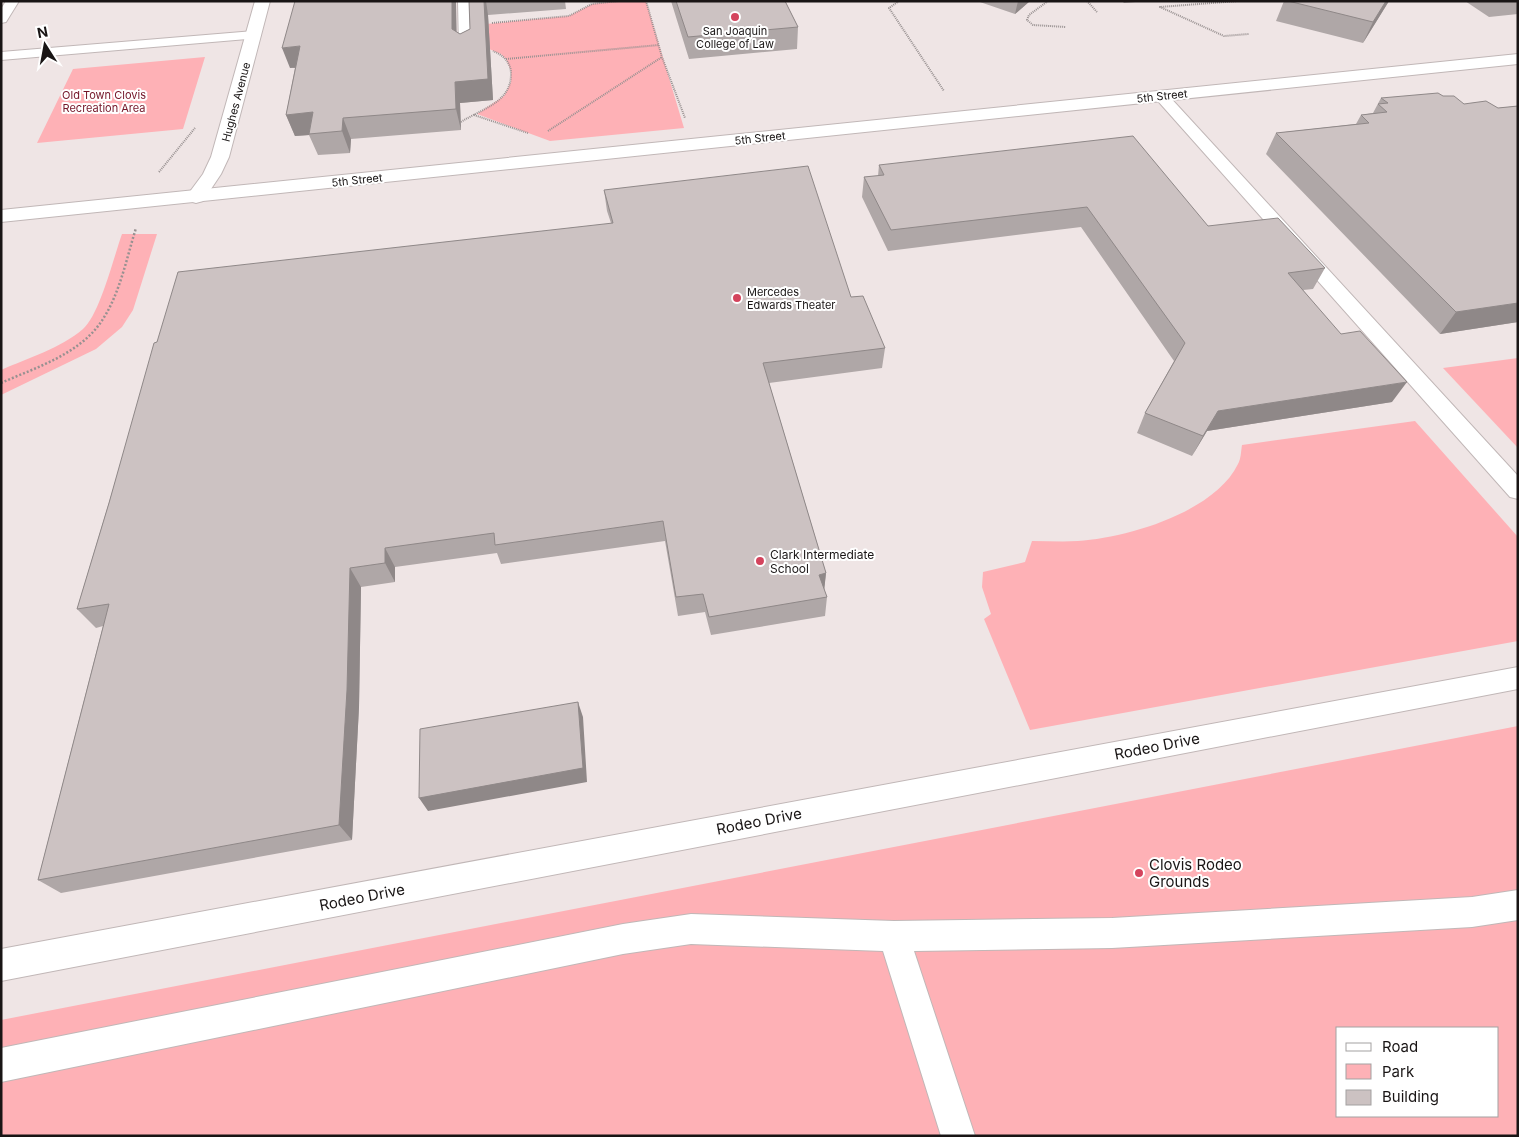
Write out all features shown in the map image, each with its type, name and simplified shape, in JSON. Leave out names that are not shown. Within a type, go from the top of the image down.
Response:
[{"type":"main road","name":"Hughes Avenue","points":[[196,196],[212,174],[220,157],[263,1]]},
{"type":"main road","name":"5th Street","points":[[1,216],[1518,59]]},
{"type":"lane","points":[[1,19],[13,1]]},
{"type":"lane","points":[[465,1],[466,49]]},
{"type":"lane","points":[[1,56],[254,35]]},
{"type":"lane","points":[[1162,96],[1518,491]]},
{"type":"lane","name":"Rodeo Drive","points":[[1,965],[1518,678]]},
{"type":"lane","points":[[1,1065],[568,950],[681,930],[894,936],[1112,933],[1472,912],[1518,905]]},
{"type":"lane","points":[[894,936],[958,1136]]},
{"type":"path","points":[[465,26],[569,16],[592,4],[618,1]]},
{"type":"path","points":[[646,1],[662,57],[685,119]]},
{"type":"path","points":[[899,1],[889,8],[947,96]]},
{"type":"path","points":[[1048,1],[1029,15],[1027,20],[1033,25],[1066,27]]},
{"type":"path","points":[[1087,1],[1097,12]]},
{"type":"path","points":[[1238,1],[1160,7],[1224,36],[1249,34]]},
{"type":"path","points":[[506,59],[659,45]]},
{"type":"path","points":[[461,122],[484,111],[504,96],[511,82],[511,71],[506,59],[501,54],[489,49],[466,49]]},
{"type":"path","points":[[547,132],[662,57]]},
{"type":"green space","points":[[618,1],[646,1],[684,128],[550,141],[477,114],[504,96],[511,82],[511,71],[506,59],[501,54],[489,49],[465,26],[569,16],[592,4]]},
{"type":"green space","name":"Old Town Clovis Recreation Area","points":[[205,57],[183,129],[37,143],[73,69]]},
{"type":"green space","points":[[122,234],[157,234],[133,310],[122,327],[96,349],[1,395],[1,370],[65,342],[83,329],[89,322],[101,298]]},
{"type":"green space","points":[[1518,358],[1518,448],[1443,368]]},
{"type":"green space","points":[[1415,421],[1518,537],[1518,641],[1030,730],[984,619],[991,614],[982,587],[983,572],[1025,562],[1032,541],[1098,539],[1144,528],[1190,509],[1210,496],[1227,481],[1239,462],[1242,445]]},
{"type":"green space","name":"Clovis Rodeo Grounds","points":[[1518,726],[1518,1136],[1,1136],[1,1020]]},
{"type":"building","points":[[295,1],[452,1],[452,29],[460,34],[470,29],[469,1],[484,1],[488,79],[455,82],[456,109],[343,118],[342,131],[309,134],[313,112],[286,115],[300,46],[282,48]]},
{"type":"building","points":[[676,1],[785,1],[798,27],[688,37]]},
{"type":"building","points":[[1288,1],[1386,1],[1373,22]]},
{"type":"building","points":[[1438,93],[1443,96],[1454,96],[1464,104],[1486,101],[1498,108],[1518,106],[1518,303],[1456,312],[1276,133],[1369,123],[1361,115],[1387,112],[1378,104],[1388,103],[1381,98]]},
{"type":"building","points":[[1133,136],[1208,226],[1278,218],[1325,268],[1288,273],[1341,334],[1360,331],[1407,382],[1218,411],[1203,436],[1145,413],[1185,343],[1087,207],[891,230],[864,177],[884,175],[879,165]]},
{"type":"building","points":[[808,166],[851,297],[863,296],[885,348],[763,363],[826,573],[819,575],[827,597],[709,617],[703,594],[676,597],[663,521],[495,545],[494,533],[385,548],[385,563],[350,568],[347,690],[339,825],[38,880],[109,604],[77,609],[154,343],[157,342],[178,272],[613,223],[604,190]]},
{"type":"building","points":[[578,702],[583,768],[419,798],[420,729]]},
{"type":"place","name":"San Joaquin College of Law","points":[[735,17]]},
{"type":"place","name":"Mercedes Edwards Theater","points":[[737,298]]},
{"type":"place","name":"Clark Intermediate School","points":[[760,561]]},
{"type":"place","name":"Clovis Rodeo Grounds","points":[[1139,873]]}]
